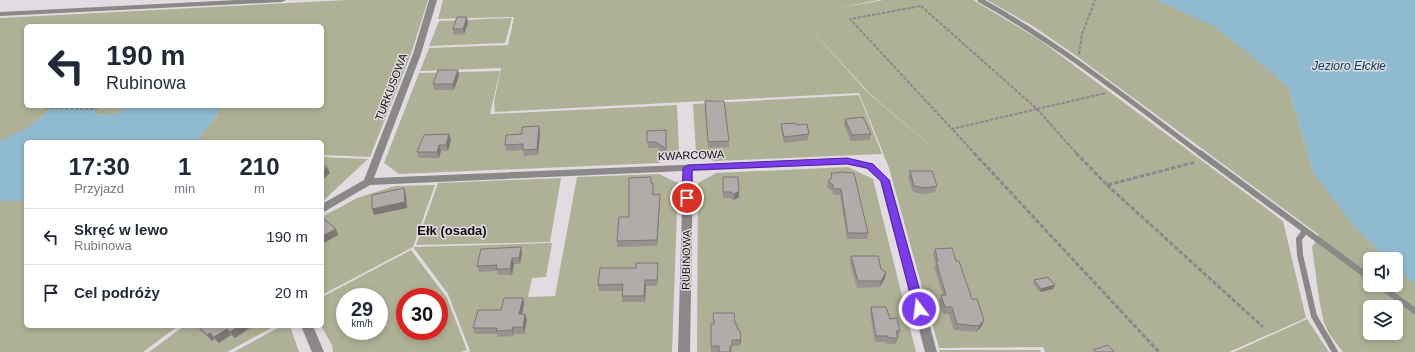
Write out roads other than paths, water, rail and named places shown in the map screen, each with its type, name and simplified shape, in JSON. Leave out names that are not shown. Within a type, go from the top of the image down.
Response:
[{"type":"street","points":[[0,14],[282,0]]},
{"type":"street","name":"TURKUSOWA","points":[[368,182],[417,54],[433,0]]},
{"type":"street","name":"KWARCOWA","points":[[324,208],[368,182],[847,161],[870,166],[885,180],[931,352]]},
{"type":"street","name":"RUBINOWA","points":[[684,352],[688,168]]},
{"type":"street","points":[[308,328],[318,352]]},
{"type":"lane","points":[[980,0],[997,9],[1079,61],[1208,159],[1363,273]]},
{"type":"lane","points":[[1305,231],[1299,239],[1300,255],[1314,316],[1335,352]]},
{"type":"lane","points":[[1389,292],[1415,311]]},
{"type":"water","name":"Jezioro Ełckie","points":[[1156,0],[1415,0],[1415,284],[1403,274],[1403,252],[1379,252],[1351,222],[1314,174],[1288,87],[1215,27]]},
{"type":"water","points":[[50,108],[95,108],[94,112],[98,114],[111,115],[125,108],[219,108],[216,117],[197,140],[24,140],[24,201],[0,201],[0,141],[28,127]]},
{"type":"district","name":"Ełk (osada)","points":[[452,230]]}]
